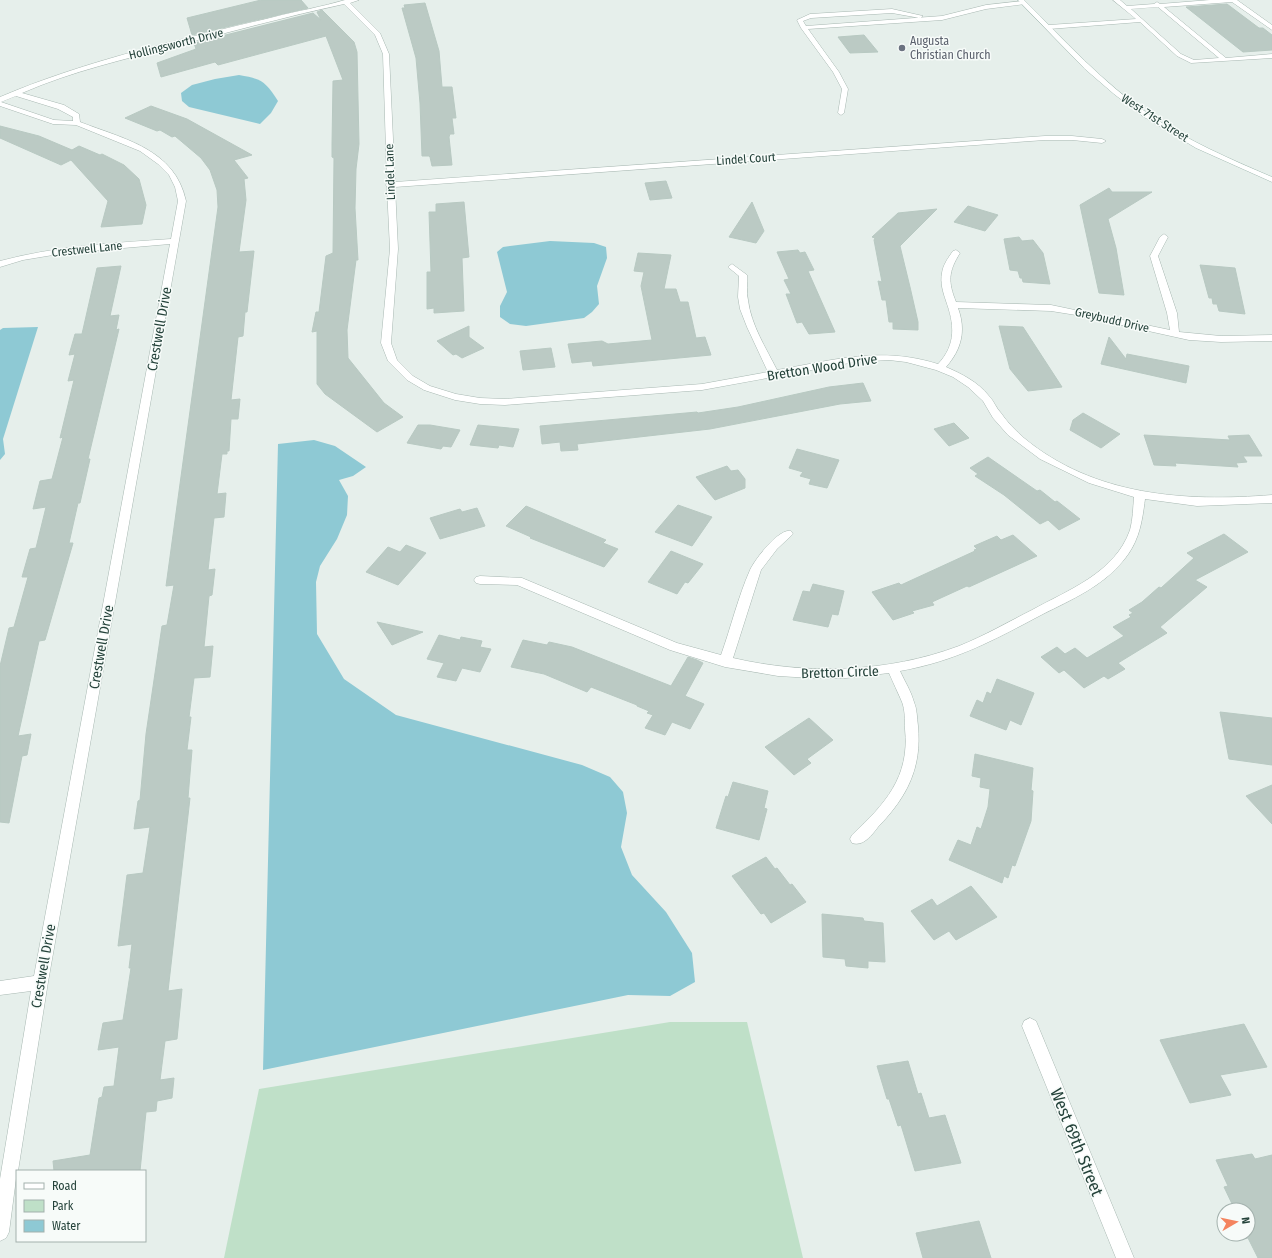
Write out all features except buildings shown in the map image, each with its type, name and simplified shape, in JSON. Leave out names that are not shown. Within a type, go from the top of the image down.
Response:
[{"type":"street","name":"Hollingsworth Drive","points":[[0,100],[51,79],[98,64],[356,0]]},
{"type":"street","name":"West 71st Street","points":[[1022,1],[1102,80],[1137,109],[1204,149],[1272,180]]},
{"type":"street","name":"Lindel Lane","points":[[345,2],[378,34],[385,49],[394,249],[386,338],[390,357]]},
{"type":"street","points":[[15,93],[60,107],[76,116],[77,124]]},
{"type":"street","name":"Crestwell Drive","points":[[0,104],[53,122],[77,124],[139,147],[167,167],[178,184],[182,201],[40,982],[0,1232]]},
{"type":"street","name":"Lindel Court","points":[[390,185],[1050,137],[1080,138],[1102,142]]},
{"type":"street","points":[[1164,237],[1154,256],[1172,313],[1175,334]]},
{"type":"street","name":"Crestwell Lane","points":[[0,264],[54,252],[175,241]]},
{"type":"street","points":[[940,368],[953,352],[958,332],[946,286],[945,276],[946,270],[956,253]]},
{"type":"street","points":[[732,266],[743,275],[743,302],[747,316],[774,374]]},
{"type":"street","name":"Greybudd Drive","points":[[951,306],[1036,307],[1061,309],[1175,334],[1212,339],[1272,338]]},
{"type":"street","name":"Bretton Wood Drive","points":[[390,357],[410,378],[427,388],[455,398],[497,402],[681,389],[722,384],[855,359],[874,357],[904,359],[940,368],[961,378],[976,388],[990,403],[999,418],[1019,439],[1061,467],[1092,480],[1140,495],[1178,501],[1200,502],[1272,500]]},
{"type":"street","name":"Bretton Circle","points":[[480,580],[518,581],[698,656],[757,669],[803,674],[844,674],[893,668],[924,662],[970,646],[1088,586],[1120,559],[1130,542],[1135,529],[1140,495]]},
{"type":"street","points":[[725,662],[756,569],[774,546],[787,534]]},
{"type":"street","points":[[857,839],[881,816],[900,791],[904,783],[912,755],[914,736],[907,700],[893,668]]},
{"type":"street","points":[[0,988],[40,982]]},
{"type":"street","name":"West 69th Street","points":[[1030,1026],[1125,1258]]},
{"type":"lane","points":[[1116,0],[1141,20],[1179,55],[1193,62],[1272,56]]},
{"type":"lane","points":[[1152,0],[1225,60]]},
{"type":"lane","points":[[1126,8],[1233,0],[1272,28]]},
{"type":"lane","points":[[804,28],[958,15],[986,7],[1022,1]]},
{"type":"lane","points":[[841,113],[844,89],[836,72],[804,28],[800,20],[810,16],[892,11],[930,18]]},
{"type":"lane","points":[[1048,27],[1141,20]]},
{"type":"green space","points":[[670,1022],[747,1022],[803,1258],[224,1258],[259,1089]]},
{"type":"water","points":[[239,75],[253,78],[262,82],[270,89],[278,101],[271,113],[260,124],[189,107],[182,101],[181,93],[192,85]]},
{"type":"water","points":[[550,241],[594,243],[606,247],[607,258],[597,286],[599,304],[584,318],[526,326],[510,324],[500,317],[500,306],[507,292],[497,252],[503,247]]},
{"type":"water","points":[[38,327],[3,439],[5,454],[0,460],[0,330],[3,328]]},
{"type":"water","points":[[314,440],[335,446],[366,467],[353,476],[339,480],[348,496],[347,515],[337,539],[320,566],[316,582],[317,634],[344,679],[396,715],[582,765],[610,777],[623,792],[627,813],[621,847],[632,875],[666,912],[692,953],[695,982],[670,996],[628,995],[263,1070],[278,444]]},
{"type":"place","name":"Augusta Christian Church","points":[[902,48]]}]
